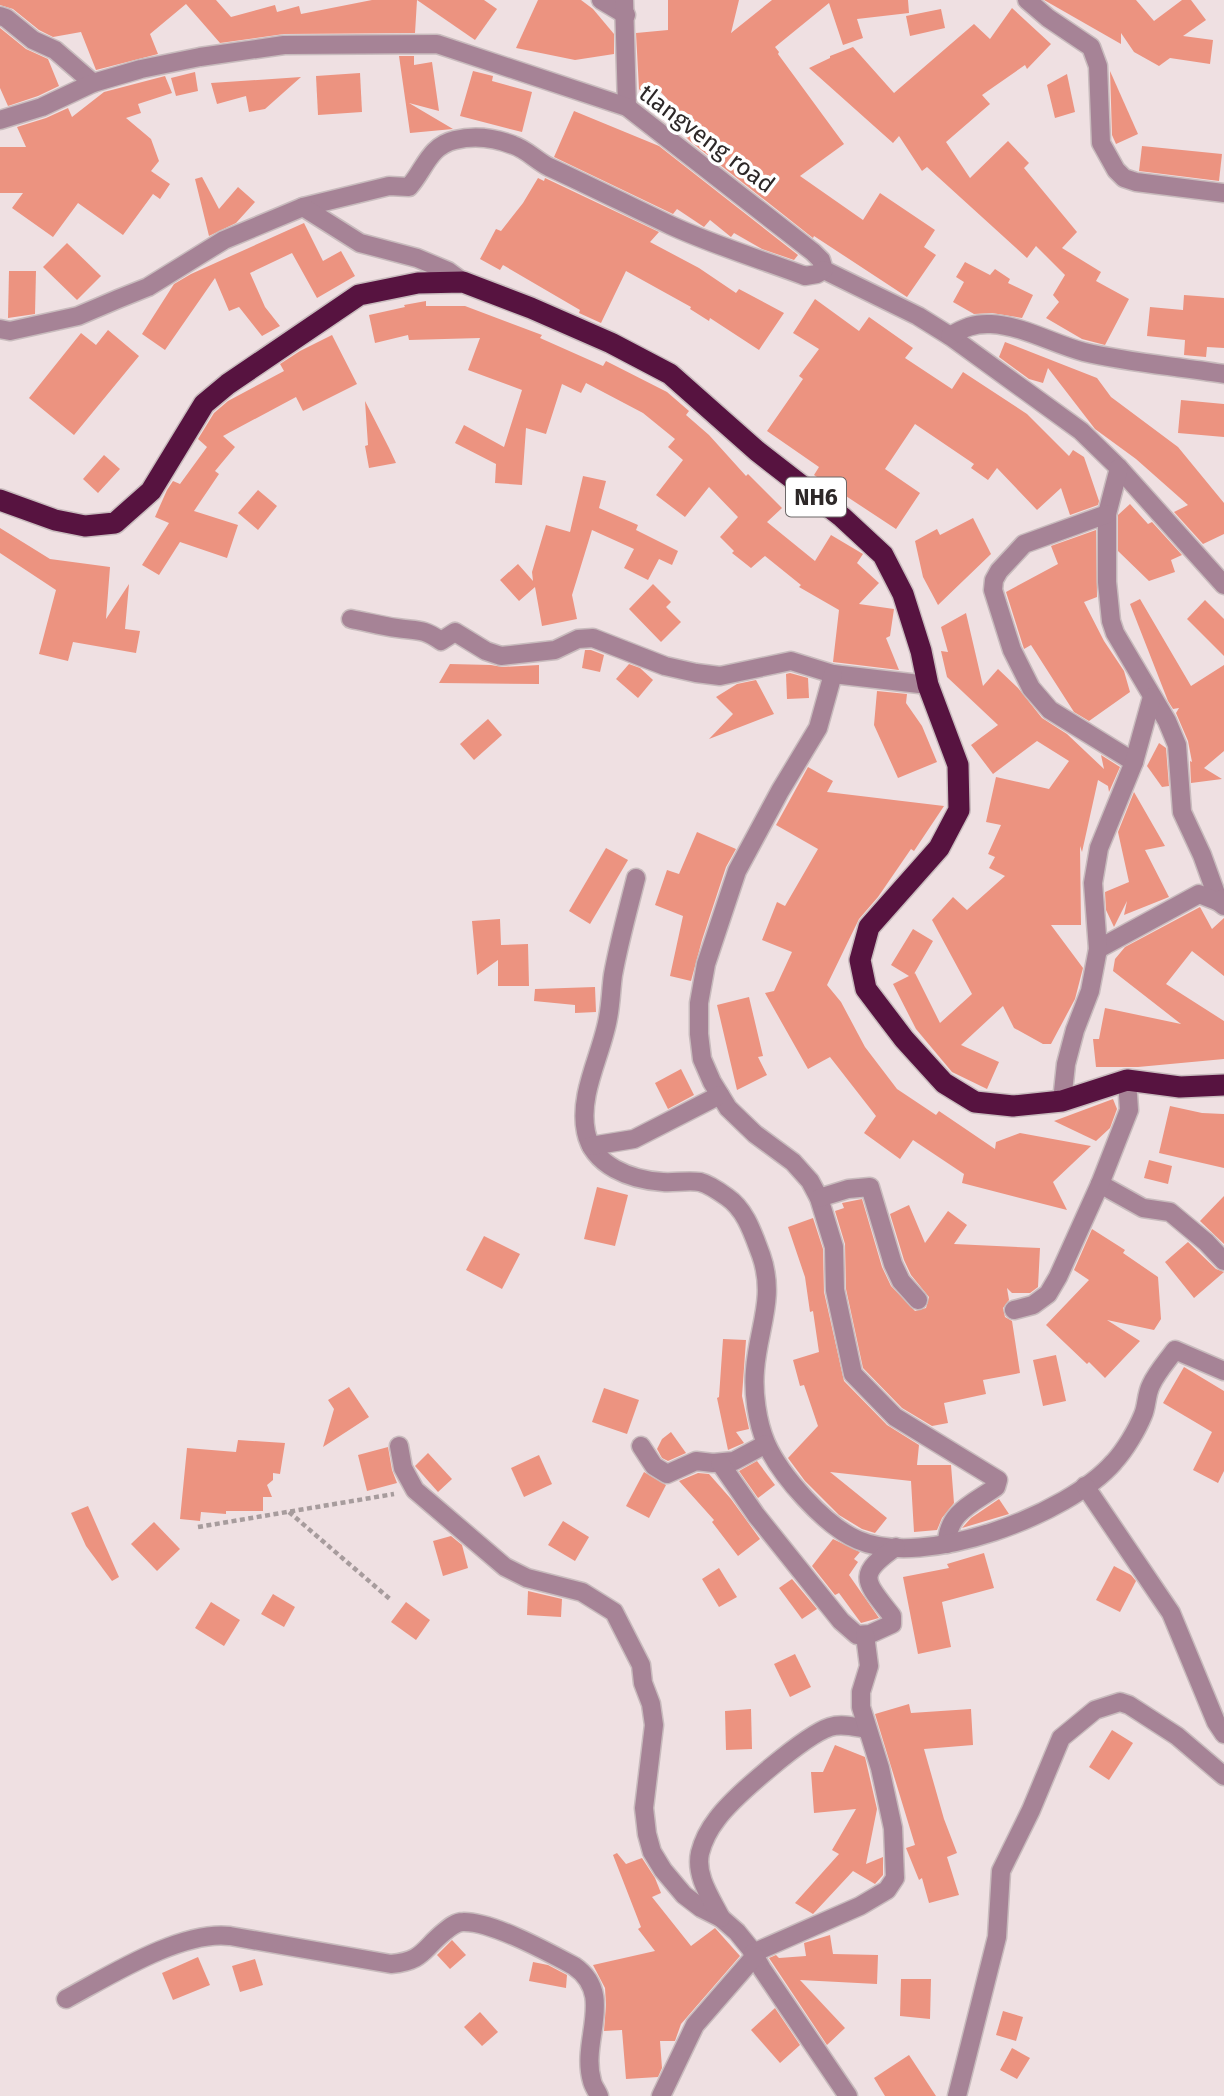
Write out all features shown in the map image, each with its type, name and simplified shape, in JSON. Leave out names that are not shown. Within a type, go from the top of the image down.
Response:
[{"type":"highway","name":"NH6","points":[[0,500],[55,520],[85,526],[115,523],[151,491],[204,404],[262,360],[359,295],[418,283],[463,282],[588,333],[670,374],[757,451],[842,517],[883,555],[888,565],[906,606],[921,651],[928,685],[958,765],[959,810],[939,848],[869,927],[860,960],[866,989],[904,1039],[944,1083],[975,1102],[1013,1106],[1062,1101],[1127,1080],[1180,1087],[1224,1085]]},
{"type":"street","points":[[601,0],[625,7],[627,107]]},
{"type":"street","points":[[1027,0],[1091,47],[1098,66],[1101,143],[1116,170],[1124,178],[1136,182],[1224,193]]},
{"type":"street","points":[[0,16],[33,40],[55,50],[93,83]]},
{"type":"street","name":"tlangveng road","points":[[0,120],[42,107],[93,83],[141,69],[284,45],[437,44],[627,107],[813,252],[821,260],[824,270],[918,316],[950,336],[1081,431],[1119,468],[1224,585]]},
{"type":"street","points":[[0,329],[10,331],[50,323],[148,287],[224,240],[303,207],[389,186],[409,187],[434,149],[453,140],[475,137],[497,139],[517,146],[546,165],[674,227],[805,276],[824,270]]},
{"type":"street","points":[[303,207],[360,243],[417,258],[448,271],[463,282]]},
{"type":"street","points":[[950,336],[971,324],[992,324],[1016,328],[1082,351],[1138,363],[1224,374]]},
{"type":"street","points":[[1119,468],[1107,514],[1107,582],[1111,621],[1115,633],[1167,721],[1177,745],[1182,812],[1222,902]]},
{"type":"street","points":[[1107,514],[1024,544],[999,571],[993,590],[1012,650],[1031,688],[1050,710],[1134,762]]},
{"type":"street","points":[[351,619],[400,629],[414,628],[428,632],[441,641],[454,632],[486,651],[501,656],[555,650],[578,639],[593,638],[665,666],[696,673],[720,676],[790,661],[833,674],[928,685]]},
{"type":"street","points":[[833,674],[818,728],[737,871],[706,964],[699,1003],[702,1059],[728,1108],[755,1134],[793,1162],[810,1181],[819,1198],[834,1247],[835,1290],[853,1374],[895,1417],[998,1480],[996,1488],[960,1511],[949,1526],[947,1544]]},
{"type":"street","points":[[1062,1101],[1066,1064],[1090,991],[1098,949],[1093,883],[1099,848],[1134,762],[1152,698]]},
{"type":"street","points":[[636,878],[613,976],[608,1017],[584,1114],[586,1131],[596,1155],[618,1171],[659,1182],[700,1182],[728,1197],[744,1214],[766,1273],[768,1299],[755,1371],[759,1420],[766,1444],[791,1482],[821,1516],[857,1540],[886,1547],[947,1544],[996,1532],[1051,1508],[1085,1486],[1114,1462],[1144,1414],[1150,1387],[1175,1350],[1224,1371]]},
{"type":"street","points":[[1098,949],[1199,894],[1222,902]]},
{"type":"street","points":[[1014,1310],[1033,1305],[1048,1294],[1100,1184],[1129,1111],[1127,1080]]},
{"type":"street","points":[[591,1146],[634,1139],[720,1095]]},
{"type":"street","points":[[1100,1184],[1143,1208],[1170,1212],[1224,1261]]},
{"type":"street","points":[[819,1198],[848,1189],[870,1186],[893,1264],[901,1281],[918,1300]]},
{"type":"street","points":[[641,1446],[654,1466],[667,1474],[696,1461],[734,1461],[766,1444]]},
{"type":"street","points":[[399,1446],[403,1468],[415,1490],[505,1567],[527,1578],[582,1592],[614,1612],[633,1644],[651,1704],[654,1725],[644,1808],[652,1852],[684,1895],[721,1918],[737,1932],[848,2096]]},
{"type":"street","points":[[720,1463],[756,1516],[851,1631],[865,1635],[892,1624],[892,1616],[873,1590],[868,1573],[870,1567],[896,1547]]},
{"type":"street","points":[[1085,1486],[1171,1613],[1216,1722],[1224,1734]]},
{"type":"street","points":[[661,2096],[695,2025],[754,1954],[860,1906],[887,1890],[895,1878],[893,1828],[880,1768],[862,1707],[861,1692],[869,1666],[865,1635]]},
{"type":"street","points":[[957,2096],[997,1937],[1001,1871],[1031,1810],[1060,1738],[1095,1710],[1120,1702],[1177,1736],[1224,1776]]},
{"type":"street","points":[[721,1918],[699,1868],[705,1840],[718,1818],[758,1778],[816,1734],[838,1725],[867,1729]]},
{"type":"street","points":[[66,1999],[131,1964],[180,1943],[205,1936],[230,1936],[391,1964],[408,1963],[420,1956],[451,1927],[461,1922],[476,1924],[494,1928],[562,1960],[584,1973],[592,1983],[595,1996],[590,2058],[592,2081],[599,2096]]},
{"type":"path","points":[[198,1527],[415,1490]]},
{"type":"path","points":[[289,1512],[391,1600]]},
{"type":"building","points":[[0,0],[216,0],[231,17],[275,5],[277,12],[299,6],[301,14],[372,0],[417,0],[415,33],[284,34],[220,43],[186,4],[150,34],[158,54],[96,70],[81,32],[53,37],[39,30],[13,9],[0,5]]},
{"type":"building","points":[[417,0],[484,0],[497,9],[475,40]]},
{"type":"building","points":[[538,0],[581,0],[593,9],[614,34],[614,54],[575,60],[516,48]]},
{"type":"building","points":[[668,0],[739,0],[731,33],[772,0],[908,0],[909,13],[857,19],[863,38],[843,45],[829,3],[775,47],[844,144],[800,176],[863,220],[880,193],[935,230],[924,247],[936,255],[907,297],[814,236],[813,238],[691,142],[677,128],[686,119],[658,89],[648,99],[639,89],[636,33],[668,30]]},
{"type":"building","points":[[1044,0],[1136,0],[1154,21],[1182,0],[1191,0],[1206,20],[1183,36],[1213,40],[1210,64],[1170,58],[1159,66],[1134,52],[1121,33],[1121,44]]},
{"type":"building","points":[[1012,8],[1051,44],[1027,69],[1025,65],[982,95],[990,104],[946,142],[970,178],[1008,141],[1029,163],[1024,168],[1077,232],[1062,248],[1101,272],[1096,281],[1129,299],[1105,345],[1082,339],[1046,318],[1059,302],[1053,295],[1065,275],[1036,246],[1027,258],[927,167],[922,171],[899,136],[893,143],[809,68],[853,47],[894,93],[974,24],[990,39]]},
{"type":"building","points":[[941,9],[945,28],[910,36],[906,16]]},
{"type":"building","points":[[0,28],[26,49],[48,59],[59,86],[8,106],[0,88]]},
{"type":"building","points":[[399,56],[414,56],[414,65],[432,62],[439,111],[409,103],[453,129],[410,133]]},
{"type":"building","points":[[473,71],[493,76],[492,81],[532,92],[522,132],[460,116]]},
{"type":"building","points":[[1110,71],[1138,134],[1116,144],[1112,135]]},
{"type":"building","points":[[195,72],[198,91],[176,96],[171,78]]},
{"type":"building","points":[[360,73],[362,112],[318,115],[316,76]]},
{"type":"building","points":[[1067,74],[1075,112],[1055,118],[1047,85]]},
{"type":"building","points":[[165,76],[172,93],[138,104],[141,113],[126,118],[151,139],[159,161],[151,171],[170,184],[160,199],[153,194],[123,235],[78,203],[53,237],[12,208],[23,193],[0,193],[0,147],[26,147],[17,127],[68,108],[72,117],[104,92]]},
{"type":"building","points":[[301,77],[265,109],[249,112],[246,96],[217,104],[211,83]]},
{"type":"building","points":[[574,111],[659,146],[798,255],[794,260],[762,249],[734,233],[731,237],[710,220],[704,227],[677,209],[673,214],[554,157]]},
{"type":"building","points":[[1142,146],[1222,154],[1219,181],[1139,171]]},
{"type":"building","points":[[202,177],[219,209],[238,187],[255,202],[236,223],[209,236],[195,179]]},
{"type":"building","points":[[538,178],[544,181],[545,178],[659,232],[650,242],[699,268],[736,293],[739,289],[784,313],[759,350],[710,318],[709,321],[690,309],[691,307],[626,271],[601,323],[579,313],[580,310],[503,265],[500,270],[480,259],[496,229],[501,231]]},
{"type":"building","points":[[304,223],[323,261],[341,251],[355,276],[317,298],[292,253],[250,273],[265,307],[280,326],[262,336],[239,307],[229,311],[215,278],[165,350],[142,334],[174,284]]},
{"type":"building","points":[[67,243],[101,276],[77,300],[43,267]]},
{"type":"building","points":[[965,262],[990,275],[995,269],[1010,279],[1008,283],[1033,295],[1022,318],[992,313],[974,314],[953,302],[964,282],[956,277]]},
{"type":"building","points":[[9,271],[36,271],[35,314],[8,318]]},
{"type":"building","points":[[1184,295],[1224,298],[1224,348],[1207,347],[1206,357],[1184,355],[1185,340],[1147,336],[1150,307],[1183,310]]},
{"type":"building","points":[[815,299],[859,331],[869,317],[913,348],[905,358],[952,389],[963,372],[1027,414],[1069,456],[1073,450],[1084,457],[1098,505],[1070,515],[1061,488],[1037,510],[997,468],[988,480],[971,468],[974,464],[915,424],[885,469],[920,493],[896,529],[814,475],[819,467],[767,431],[803,379],[799,376],[819,349],[793,333]]},
{"type":"building","points":[[426,301],[426,306],[465,306],[542,335],[540,338],[603,366],[606,361],[667,392],[689,411],[686,415],[709,435],[746,476],[748,474],[782,508],[767,522],[815,561],[831,535],[863,554],[857,563],[879,583],[859,604],[894,609],[890,636],[886,638],[899,670],[833,662],[839,610],[799,587],[801,585],[765,556],[751,568],[732,553],[734,551],[720,537],[738,517],[709,487],[685,517],[656,495],[683,460],[668,447],[675,439],[643,413],[586,383],[581,393],[562,384],[546,434],[526,428],[522,485],[495,483],[496,464],[455,443],[464,425],[504,447],[522,390],[468,370],[480,338],[409,340],[408,335],[375,343],[369,315]]},
{"type":"building","points":[[108,330],[139,356],[74,435],[29,398],[81,333],[96,345]]},
{"type":"building","points":[[332,335],[357,384],[303,411],[296,397],[223,436],[235,447],[215,471],[219,474],[194,511],[238,525],[227,558],[180,542],[159,575],[142,565],[169,523],[155,517],[167,490],[173,481],[180,484],[207,447],[198,439],[214,413],[228,401],[284,371],[280,364]]},
{"type":"building","points":[[1005,342],[1097,378],[1111,397],[1178,447],[1224,503],[1224,534],[1203,544],[1174,512],[1188,505],[1136,459],[1095,429],[1048,368],[1043,383],[1029,379],[999,357]]},
{"type":"building","points":[[1181,400],[1224,404],[1224,437],[1178,433]]},
{"type":"building","points":[[365,401],[396,463],[369,468],[365,446],[368,445]]},
{"type":"building","points":[[104,455],[120,469],[98,493],[83,479]]},
{"type":"building","points":[[583,476],[606,481],[599,508],[638,525],[636,530],[678,551],[672,565],[659,559],[648,580],[624,568],[634,549],[592,530],[572,595],[577,619],[542,626],[535,587],[519,601],[500,580],[518,564],[533,581],[532,572],[546,525],[570,532]]},
{"type":"building","points":[[258,490],[277,506],[258,530],[238,513]]},
{"type":"building","points":[[1130,504],[1148,524],[1152,522],[1182,555],[1171,560],[1175,572],[1149,581],[1118,551],[1118,515]]},
{"type":"building","points":[[973,518],[991,554],[938,605],[923,577],[915,541],[937,529],[940,535]]},
{"type":"building","points":[[0,528],[50,559],[110,567],[106,619],[129,584],[125,629],[140,631],[136,653],[73,642],[68,661],[39,654],[56,590],[0,553]]},
{"type":"building","points":[[1096,530],[1097,597],[1084,602],[1104,641],[1124,671],[1130,692],[1089,721],[1074,712],[1031,645],[1024,649],[1006,592],[1058,564],[1051,546]]},
{"type":"building","points":[[653,584],[671,602],[666,607],[681,622],[661,642],[629,609]]},
{"type":"building","points":[[1140,599],[1191,686],[1224,665],[1224,751],[1204,768],[1222,779],[1191,783],[1190,761],[1192,762],[1188,741],[1176,713],[1179,708],[1173,709],[1168,701],[1130,604]]},
{"type":"building","points":[[1205,600],[1224,619],[1224,656],[1187,619]]},
{"type":"building","points":[[966,613],[983,686],[998,669],[1018,688],[1042,718],[1067,734],[1104,769],[1101,755],[1120,767],[1109,792],[1108,786],[1098,780],[1082,852],[1080,846],[1081,925],[1051,925],[1083,968],[1075,999],[1051,1044],[1043,1044],[1014,1028],[1003,1006],[961,1045],[999,1062],[987,1089],[952,1072],[916,1029],[893,984],[909,976],[891,965],[913,929],[933,941],[914,974],[940,1023],[972,994],[932,920],[953,897],[967,910],[1005,876],[989,868],[995,857],[988,854],[1001,825],[986,822],[996,777],[1049,789],[1069,761],[1037,741],[993,774],[971,745],[998,725],[947,677],[941,651],[948,652],[941,627]]},
{"type":"building","points":[[585,650],[604,655],[600,672],[582,668]]},
{"type":"building","points":[[450,664],[502,667],[539,665],[539,684],[439,683]]},
{"type":"building","points":[[629,664],[640,668],[653,680],[638,698],[616,679]]},
{"type":"building","points":[[786,674],[808,678],[809,698],[787,699]]},
{"type":"building","points":[[756,680],[774,714],[709,739],[733,714],[716,697],[737,684]]},
{"type":"building","points":[[877,691],[907,694],[906,703],[922,726],[937,762],[898,778],[874,725]]},
{"type":"building","points":[[488,719],[502,735],[474,760],[460,744]]},
{"type":"building","points":[[1159,743],[1166,748],[1169,786],[1162,787],[1147,766]]},
{"type":"building","points":[[808,767],[833,781],[827,792],[944,806],[914,851],[911,849],[878,897],[859,919],[827,985],[841,1002],[865,1047],[897,1089],[936,1115],[939,1111],[995,1149],[996,1142],[1020,1133],[1091,1146],[1053,1182],[1067,1210],[962,1183],[964,1174],[913,1140],[900,1159],[864,1133],[876,1116],[830,1057],[808,1069],[765,993],[774,991],[792,952],[762,940],[777,902],[785,906],[818,849],[776,825]]},
{"type":"building","points":[[1134,792],[1165,846],[1145,850],[1169,897],[1124,915],[1127,901],[1114,927],[1106,910],[1105,892],[1129,882],[1118,832]]},
{"type":"building","points":[[697,832],[736,849],[726,867],[691,981],[670,976],[683,916],[655,905],[667,870],[679,874]]},
{"type":"building","points":[[606,848],[628,860],[590,924],[569,911]]},
{"type":"building","points":[[1200,907],[1212,929],[1224,918],[1224,976],[1192,951],[1166,984],[1224,1021],[1224,1059],[1138,1067],[1096,1067],[1093,1039],[1099,1039],[1105,1008],[1181,1024],[1113,971],[1115,959],[1125,947]]},
{"type":"building","points":[[500,919],[501,945],[528,944],[529,986],[498,986],[498,960],[477,975],[472,921]]},
{"type":"building","points":[[595,987],[596,1012],[575,1013],[575,1005],[534,1001],[535,989]]},
{"type":"building","points":[[749,997],[763,1056],[758,1057],[767,1075],[737,1090],[717,1005]]},
{"type":"building","points":[[681,1069],[694,1095],[668,1109],[655,1083]]},
{"type":"building","points":[[1113,1099],[1117,1109],[1110,1128],[1096,1141],[1054,1121]]},
{"type":"building","points":[[1170,1106],[1202,1113],[1224,1114],[1224,1168],[1159,1153]]},
{"type":"building","points":[[1149,1160],[1172,1166],[1168,1184],[1144,1178]]},
{"type":"building","points":[[597,1187],[628,1195],[615,1246],[584,1239]]},
{"type":"building","points":[[1224,1196],[1224,1244],[1200,1221]]},
{"type":"building","points":[[862,1199],[882,1267],[891,1286],[915,1311],[926,1308],[929,1297],[911,1275],[890,1214],[909,1205],[925,1243],[948,1211],[967,1225],[954,1244],[1040,1248],[1038,1287],[1030,1293],[1012,1293],[1007,1288],[1009,1300],[1003,1308],[1005,1317],[1012,1321],[1020,1373],[983,1380],[986,1394],[944,1403],[948,1423],[932,1426],[902,1408],[863,1368],[846,1289],[845,1244],[835,1211],[844,1208],[842,1203]]},
{"type":"building","points":[[813,1218],[823,1249],[824,1292],[844,1381],[887,1425],[919,1445],[917,1465],[951,1465],[954,1503],[942,1518],[937,1530],[914,1532],[911,1481],[830,1472],[887,1518],[875,1533],[862,1529],[839,1515],[805,1481],[788,1458],[818,1426],[804,1385],[800,1386],[793,1360],[819,1352],[805,1277],[788,1227]]},
{"type":"building","points":[[1092,1229],[1125,1250],[1123,1253],[1158,1277],[1161,1319],[1154,1330],[1107,1320],[1140,1341],[1105,1378],[1046,1325],[1089,1280],[1074,1270]]},
{"type":"building","points":[[484,1236],[520,1254],[502,1289],[466,1270]]},
{"type":"building","points":[[1188,1242],[1216,1269],[1224,1272],[1194,1298],[1165,1262]]},
{"type":"building","points":[[723,1339],[746,1340],[742,1396],[749,1429],[736,1432],[744,1443],[728,1450],[717,1398]]},
{"type":"building","points":[[1056,1355],[1066,1401],[1043,1406],[1033,1360]]},
{"type":"building","points":[[1184,1367],[1224,1391],[1224,1471],[1218,1483],[1193,1470],[1212,1432],[1163,1403]]},
{"type":"building","points":[[349,1387],[369,1417],[323,1447],[334,1409],[328,1400]]},
{"type":"building","points":[[604,1388],[639,1400],[627,1434],[592,1422]]},
{"type":"building","points":[[671,1432],[686,1453],[668,1461],[662,1458],[657,1449],[662,1439]]},
{"type":"building","points":[[238,1440],[285,1443],[280,1474],[273,1473],[273,1480],[267,1485],[272,1497],[263,1497],[263,1511],[226,1511],[226,1514],[201,1512],[200,1521],[180,1519],[187,1448],[236,1452]]},
{"type":"building","points":[[388,1447],[397,1483],[367,1491],[358,1455]]},
{"type":"building","points":[[428,1453],[452,1479],[438,1492],[415,1466]]},
{"type":"building","points":[[539,1455],[552,1484],[524,1497],[511,1468]]},
{"type":"building","points":[[757,1461],[775,1485],[758,1498],[739,1471]]},
{"type":"building","points":[[644,1472],[666,1485],[649,1518],[626,1506]]},
{"type":"building","points":[[698,1473],[709,1474],[760,1539],[738,1556],[712,1522],[714,1520],[679,1481]]},
{"type":"building","points":[[999,1499],[1009,1514],[962,1528],[971,1518]]},
{"type":"building","points":[[88,1506],[119,1577],[112,1581],[86,1546],[71,1513]]},
{"type":"building","points":[[563,1521],[589,1537],[575,1561],[548,1545]]},
{"type":"building","points":[[154,1522],[180,1549],[157,1571],[131,1544]]},
{"type":"building","points":[[451,1536],[462,1545],[468,1568],[443,1576],[433,1541]]},
{"type":"building","points":[[833,1539],[860,1552],[854,1559],[858,1562],[849,1575],[879,1618],[861,1623],[839,1593],[835,1595],[812,1566]]},
{"type":"building","points":[[984,1553],[994,1588],[942,1602],[951,1647],[918,1654],[903,1577],[949,1568],[947,1564]]},
{"type":"building","points":[[1114,1566],[1131,1575],[1136,1581],[1120,1612],[1096,1600]]},
{"type":"building","points":[[719,1568],[737,1597],[719,1607],[702,1579]]},
{"type":"building","points":[[792,1579],[817,1609],[802,1619],[779,1588]]},
{"type":"building","points":[[528,1591],[562,1599],[561,1617],[527,1615]]},
{"type":"building","points":[[273,1594],[295,1607],[284,1627],[261,1614]]},
{"type":"building","points":[[211,1602],[240,1620],[224,1646],[195,1628]]},
{"type":"building","points":[[406,1602],[430,1620],[416,1640],[391,1622]]},
{"type":"building","points":[[795,1654],[811,1687],[790,1697],[774,1664]]},
{"type":"building","points":[[909,1704],[911,1713],[971,1709],[973,1745],[924,1749],[944,1819],[957,1853],[947,1857],[959,1895],[929,1903],[922,1878],[919,1880],[906,1848],[915,1845],[875,1714]]},
{"type":"building","points":[[751,1709],[752,1749],[726,1750],[725,1711]]},
{"type":"building","points":[[1112,1730],[1133,1743],[1109,1780],[1089,1767]]},
{"type":"building","points":[[835,1745],[865,1757],[877,1809],[866,1864],[883,1857],[883,1875],[875,1884],[853,1871],[813,1914],[795,1903],[839,1854],[832,1850],[856,1809],[814,1813],[811,1772],[823,1772]]},
{"type":"building","points":[[617,1853],[626,1864],[642,1858],[661,1893],[652,1897],[691,1946],[715,1928],[740,1956],[681,2024],[675,2041],[660,2041],[662,2068],[658,2077],[626,2079],[622,2030],[604,2031],[605,1988],[593,1965],[655,1951],[638,1929],[641,1927],[613,1855]]},
{"type":"building","points":[[830,1935],[833,1954],[878,1955],[877,1984],[800,1980],[845,2028],[827,2045],[769,1958],[776,1955],[779,1958],[806,1956],[804,1943]]},
{"type":"building","points":[[452,1940],[466,1955],[450,1969],[437,1955]]},
{"type":"building","points":[[198,1957],[210,1985],[173,2000],[162,1973]]},
{"type":"building","points":[[255,1959],[263,1985],[240,1992],[232,1966]]},
{"type":"building","points":[[533,1962],[548,1965],[567,1975],[566,1988],[529,1981]]},
{"type":"building","points":[[901,1979],[931,1979],[930,2019],[900,2016]]},
{"type":"building","points":[[775,2008],[800,2045],[780,2063],[751,2030]]},
{"type":"building","points":[[1003,2011],[1023,2017],[1016,2041],[996,2035]]},
{"type":"building","points":[[480,2012],[498,2032],[482,2046],[464,2027]]},
{"type":"building","points":[[1012,2048],[1030,2058],[1017,2079],[1000,2070]]},
{"type":"building","points":[[909,2055],[936,2096],[885,2096],[874,2078]]}]
